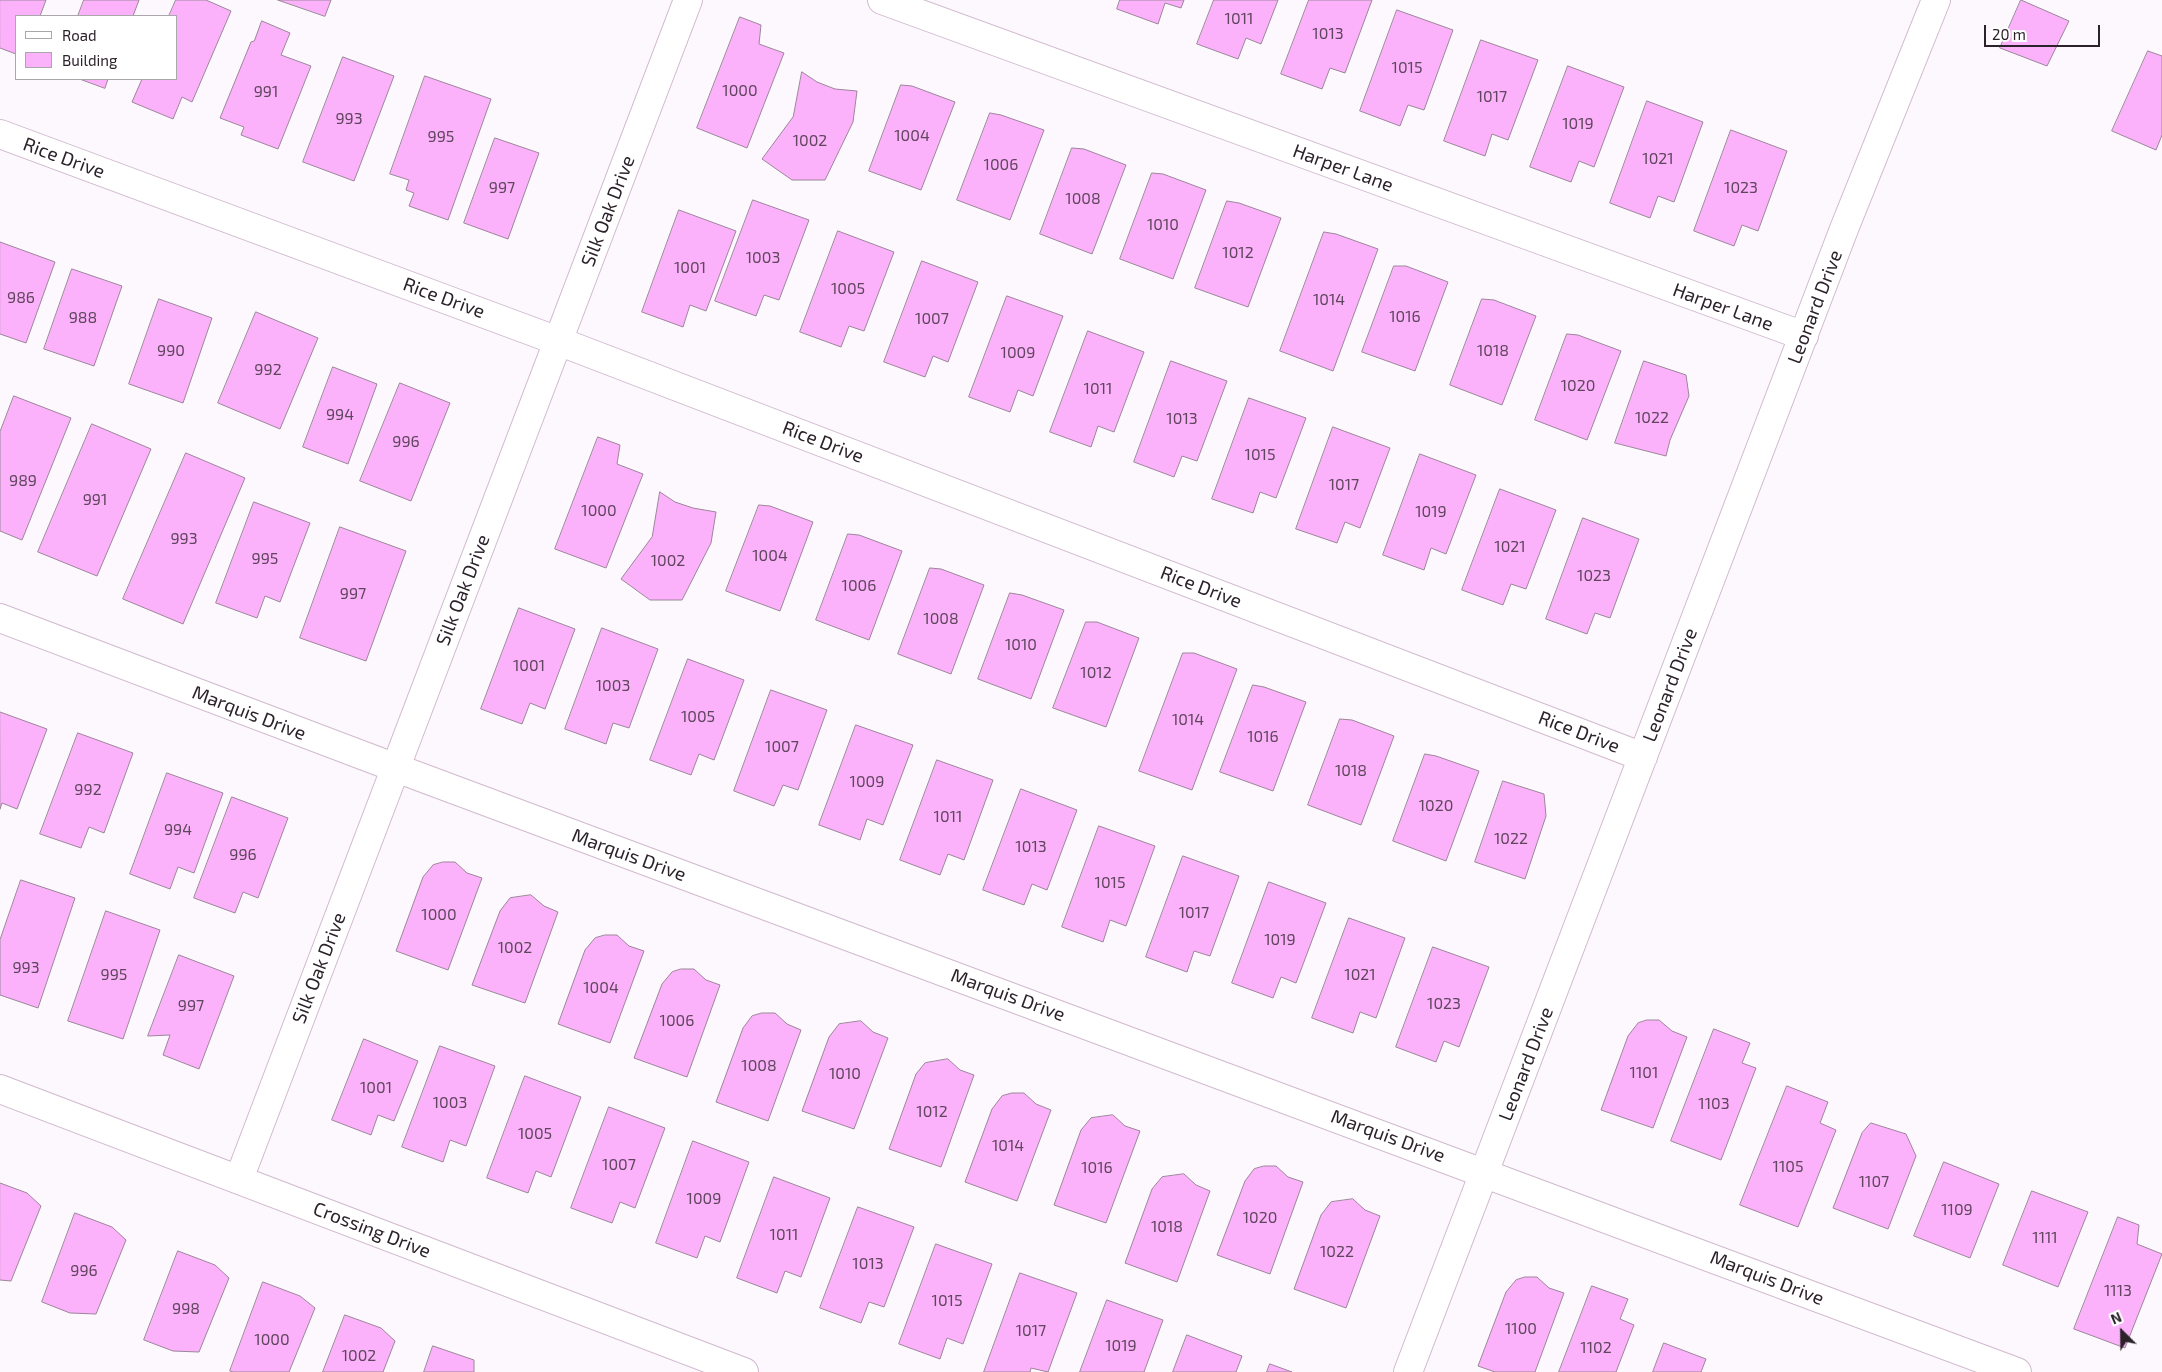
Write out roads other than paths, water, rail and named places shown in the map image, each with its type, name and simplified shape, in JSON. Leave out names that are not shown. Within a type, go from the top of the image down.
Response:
[{"type":"street","name":"Silk Oak Drive","points":[[239,1180],[688,0]]},
{"type":"street","name":"Harper Lane","points":[[882,0],[1804,336]]},
{"type":"street","name":"Leonard Drive","points":[[1408,1372],[1804,336],[1936,0]]},
{"type":"street","name":"Rice Drive","points":[[0,134],[558,341],[1643,757]]},
{"type":"street","name":"Marquis Drive","points":[[0,618],[396,768],[1485,1172],[2017,1372]]},
{"type":"street","name":"Crossing Drive","points":[[0,1089],[744,1372]]}]
